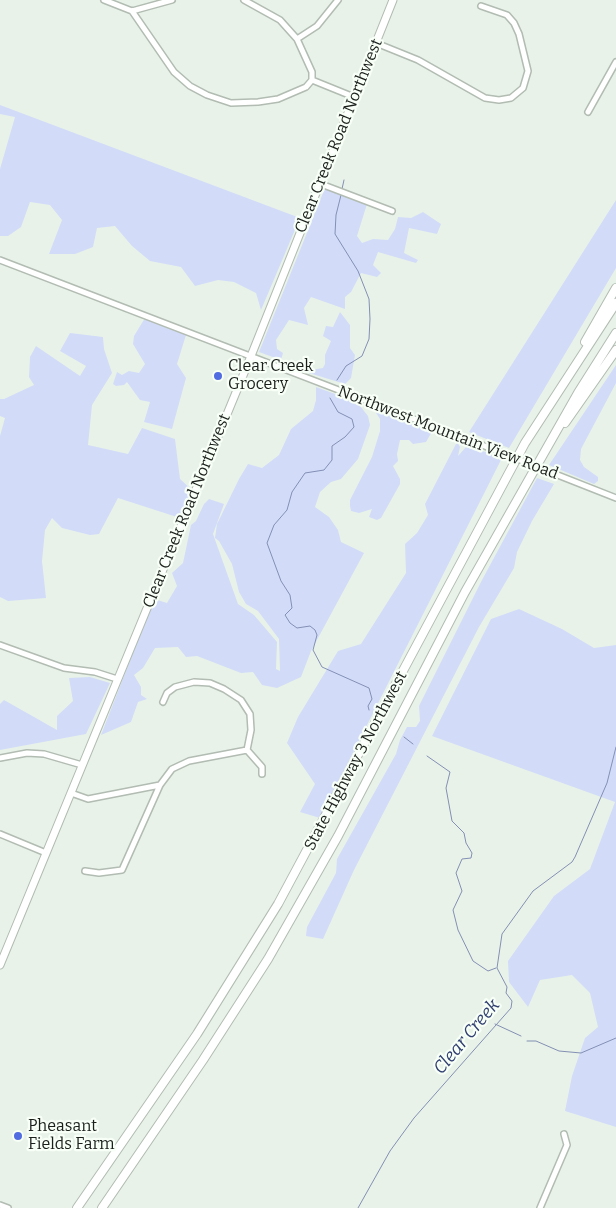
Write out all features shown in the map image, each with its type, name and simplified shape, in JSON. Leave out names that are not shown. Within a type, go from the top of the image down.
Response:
[{"type":"highway","points":[[546,408],[616,288]]},
{"type":"highway","name":"State Highway 3 Northwest","points":[[77,1208],[197,1034],[278,904],[319,831],[475,534],[546,408],[616,303]]},
{"type":"highway","name":"State Highway 3 Northwest","points":[[102,1208],[203,1060],[268,959],[334,844],[465,592],[578,392],[616,333]]},
{"type":"highway","points":[[538,461],[616,350]]},
{"type":"main road","name":"Clear Creek Road Northwest","points":[[0,965],[251,356],[393,0]]},
{"type":"street","points":[[132,11],[172,0]]},
{"type":"street","points":[[108,1],[132,11],[164,60],[178,77],[218,100],[242,103],[274,101],[306,87],[312,80],[312,72],[297,39],[280,20],[244,0]]},
{"type":"street","points":[[297,39],[318,26],[338,0]]},
{"type":"street","points":[[376,43],[418,60],[485,98],[499,100],[511,98],[523,88],[528,71],[519,34],[514,23],[507,15],[481,6]]},
{"type":"street","points":[[588,112],[616,62]]},
{"type":"street","points":[[312,80],[354,97]]},
{"type":"street","points":[[320,184],[392,211]]},
{"type":"street","name":"Northwest Mountain View Road","points":[[0,260],[616,498]]},
{"type":"street","points":[[0,646],[64,668],[95,672],[117,679]]},
{"type":"street","points":[[163,702],[167,693],[175,687],[194,682],[210,683],[224,689],[241,700],[250,714],[251,730],[247,750]]},
{"type":"street","points":[[247,750],[262,767],[262,774]]},
{"type":"street","points":[[85,871],[100,873],[122,870],[134,847],[160,785],[172,769],[189,761],[247,750]]},
{"type":"street","points":[[0,758],[27,753],[44,754],[82,765]]},
{"type":"street","points":[[70,793],[88,799],[160,785]]},
{"type":"street","points":[[0,834],[46,854]]},
{"type":"street","points":[[540,1208],[567,1145],[564,1134]]},
{"type":"street","points":[[0,1205],[8,1208]]},
{"type":"shaded area","points":[[0,105],[300,218],[261,310],[256,293],[234,282],[218,280],[195,286],[181,267],[150,261],[132,246],[115,226],[97,228],[93,247],[75,254],[49,254],[62,220],[50,205],[30,202],[21,227],[8,236],[0,236],[0,169],[15,117],[0,114]]},
{"type":"shaded area","points":[[325,188],[367,204],[357,236],[362,243],[373,239],[388,240],[395,229],[398,217],[411,218],[423,212],[441,224],[437,234],[409,228],[404,253],[418,260],[416,263],[378,252],[373,265],[381,273],[377,277],[361,273],[351,292],[345,297],[345,309],[311,297],[304,308],[308,325],[289,320],[276,340],[277,349],[283,353],[281,360],[259,352]]},
{"type":"shaded area","points":[[616,200],[616,268],[509,448],[469,432]]},
{"type":"shaded area","points":[[340,312],[350,325],[350,348],[355,355],[351,378],[345,384],[309,373],[311,370],[323,368],[325,355],[331,341],[323,336],[326,326],[333,327]]},
{"type":"shaded area","points":[[145,318],[186,335],[177,364],[186,378],[172,429],[144,422],[150,402],[140,400],[127,382],[124,385],[116,386],[113,384],[117,372],[122,375],[129,371],[139,373],[145,364],[133,344],[134,336]]},
{"type":"shaded area","points":[[70,333],[103,337],[104,349],[112,373],[92,405],[88,445],[128,454],[142,428],[175,439],[180,479],[191,489],[180,518],[118,498],[99,534],[90,535],[62,528],[52,518],[45,530],[42,561],[46,598],[8,601],[0,597],[0,436],[5,418],[0,416],[0,399],[4,399],[34,385],[29,377],[30,357],[36,346],[80,376],[86,366],[60,351]]},
{"type":"shaded area","points":[[616,365],[616,383],[581,449],[580,460],[584,467],[598,477],[598,481],[594,484],[549,465]]},
{"type":"shaded area","points":[[316,387],[357,402],[368,416],[370,425],[358,459],[341,479],[331,482],[320,492],[315,507],[329,517],[338,530],[341,542],[364,553],[311,651],[301,677],[277,688],[262,685],[253,672],[241,673],[197,656],[186,657],[178,647],[155,648],[143,668],[134,675],[141,687],[141,695],[147,699],[138,702],[131,722],[101,735],[154,599],[167,603],[177,586],[172,573],[183,563],[191,525],[196,521],[204,504],[209,499],[224,504],[213,534],[238,604],[254,615],[277,642],[276,669],[280,671],[279,639],[258,611],[246,604],[239,592],[232,564],[219,541],[215,538],[217,524],[248,464],[262,468],[279,455],[291,429],[313,411],[316,400]]},
{"type":"shaded area","points":[[373,408],[433,430],[426,442],[413,444],[409,440],[400,440],[397,454],[398,461],[393,466],[400,479],[400,484],[381,518],[377,520],[369,517],[372,509],[359,513],[351,511],[350,506],[350,500],[372,457],[380,431],[380,419]]},
{"type":"shaded area","points":[[457,442],[460,447],[458,456],[466,447],[490,453],[501,460],[320,818],[300,812],[315,784],[287,743],[298,717],[338,651],[361,644],[406,573],[405,544],[417,533],[428,515],[425,504]]},
{"type":"shaded area","points":[[537,478],[554,484],[532,521],[517,552],[514,568],[479,627],[354,870],[323,939],[306,936],[307,927],[336,873],[337,859],[396,754],[400,740],[407,727],[416,727],[420,721],[419,706],[482,580]]},
{"type":"shaded area","points":[[519,609],[562,629],[594,648],[616,645],[616,1127],[565,1111],[572,1076],[585,1038],[598,1027],[590,993],[572,975],[540,980],[528,1007],[509,982],[508,961],[554,896],[590,869],[615,802],[432,736],[491,619]]},
{"type":"shaded area","points":[[90,677],[110,683],[86,734],[0,750],[0,704],[4,700],[57,730],[57,716],[73,701],[69,678]]},
{"type":"waterway","points":[[342,189],[344,180]]},
{"type":"waterway","points":[[337,380],[346,366],[362,356],[369,339],[370,319],[369,299],[358,271],[335,234],[336,215],[341,195]]},
{"type":"waterway","points":[[330,398],[338,412],[352,419],[354,427],[345,437],[332,446],[332,460],[324,470],[305,473],[292,492],[287,510],[274,525],[267,543],[281,581],[290,595],[292,608],[285,615],[290,623],[297,628],[310,626],[315,630],[317,635],[313,650],[322,667],[369,688],[372,699],[368,706],[369,710]]},
{"type":"waterway","points":[[404,737],[413,744]]},
{"type":"waterway","name":"Clear Creek","points":[[358,1208],[390,1151],[414,1118],[511,1008],[512,1001],[506,993],[507,987],[497,968],[502,934],[533,891],[572,862],[607,783],[616,747]]},
{"type":"waterway","points":[[427,756],[450,772],[446,788],[452,821],[464,833],[466,843],[472,853],[471,858],[462,859],[456,873],[462,891],[453,910],[458,930],[473,961],[488,971],[496,968]]},
{"type":"waterway","points":[[495,1024],[521,1036]]},
{"type":"waterway","points":[[527,1041],[536,1041],[559,1051],[581,1053],[616,1038]]},
{"type":"place","name":"Clear Creek Grocery","points":[[218,376]]},
{"type":"place","name":"Pheasant Fields Farm","points":[[18,1136]]}]
